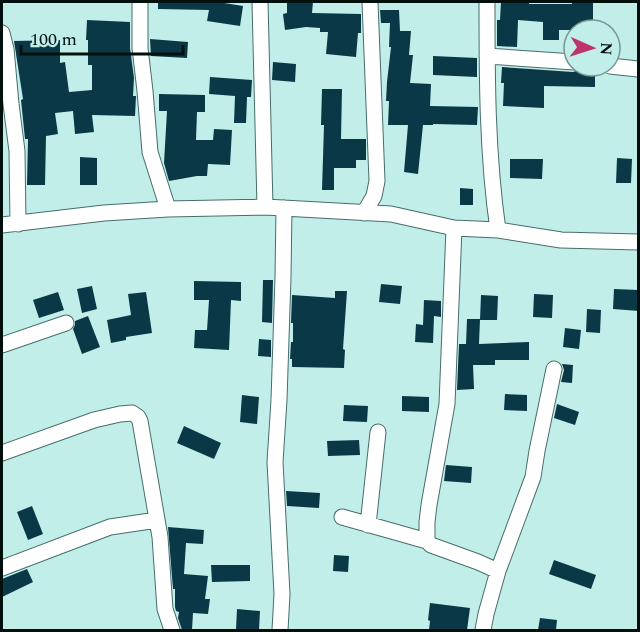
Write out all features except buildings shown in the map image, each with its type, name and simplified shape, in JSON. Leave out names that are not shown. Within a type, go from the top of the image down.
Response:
[{"type":"street","points":[[140,2],[140,48],[150,152],[168,209]]},
{"type":"street","points":[[260,2],[266,207]]},
{"type":"street","points":[[364,213],[374,196],[377,181],[370,2]]},
{"type":"street","points":[[487,2],[488,106],[492,188],[498,230]]},
{"type":"street","points":[[2,33],[6,49],[10,104],[17,151],[18,224]]},
{"type":"street","points":[[487,56],[562,62]]},
{"type":"street","points":[[622,67],[639,69]]},
{"type":"street","points":[[2,225],[104,213],[266,207],[391,214],[454,228],[498,230],[561,240],[639,242]]},
{"type":"street","points":[[280,630],[282,594],[275,462],[282,322],[284,208]]},
{"type":"street","points":[[427,541],[429,505],[447,404],[454,228]]},
{"type":"street","points":[[2,345],[66,322]]},
{"type":"street","points":[[483,630],[498,571],[533,477],[554,369]]},
{"type":"street","points":[[2,453],[94,420],[132,413],[138,417],[160,537],[165,609],[172,630]]},
{"type":"street","points":[[368,525],[378,432]]},
{"type":"street","points":[[342,517],[427,541],[431,545],[498,571]]},
{"type":"street","points":[[2,568],[110,527],[157,520]]}]
